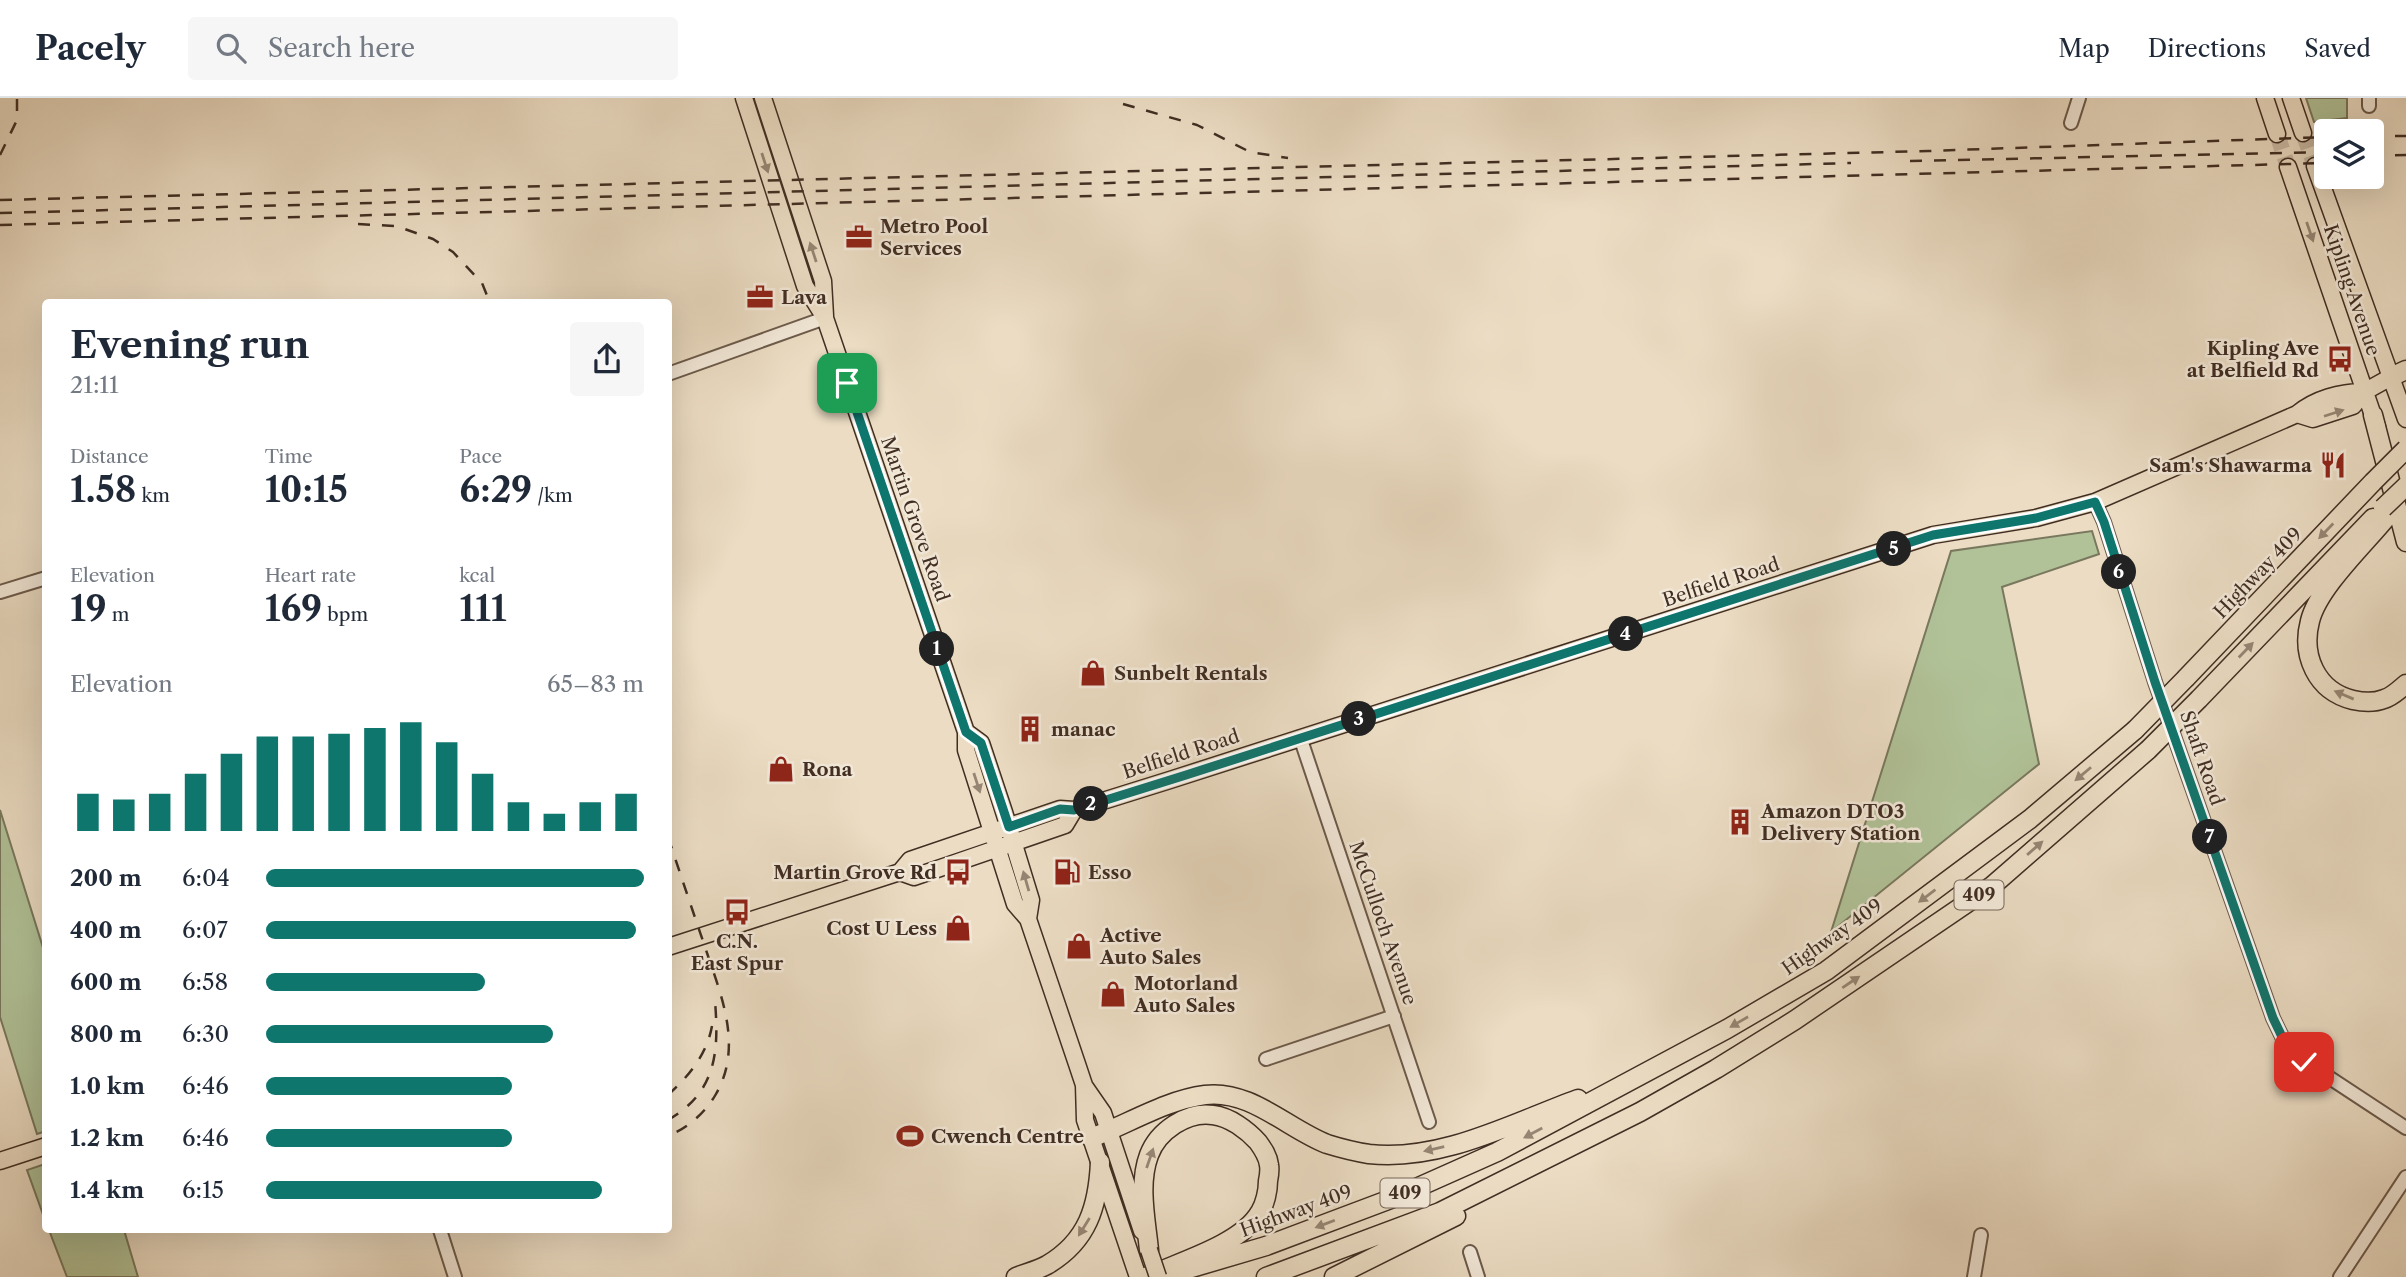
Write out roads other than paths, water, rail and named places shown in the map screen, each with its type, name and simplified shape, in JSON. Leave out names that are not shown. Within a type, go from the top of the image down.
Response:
[{"type":"highway","points":[[2373,415],[2406,542]]},
{"type":"highway","name":"Highway 409","points":[[1160,1277],[1266,1246],[1396,1197],[1497,1152],[1637,1078],[1826,971],[2030,819],[2135,730],[2406,449]]},
{"type":"highway","name":"409","points":[[1266,1277],[1440,1212],[1640,1112],[1795,1020],[1992,886],[2148,750],[2385,513],[2406,486]]},
{"type":"highway","points":[[2406,494],[2385,513],[2324,592],[2310,618],[2305,641],[2311,665],[2322,683],[2344,697],[2364,702],[2384,699],[2406,684]]},
{"type":"highway","points":[[1091,1138],[1179,1101],[1224,1094],[1327,1144],[1367,1154],[1399,1155],[1468,1141],[1637,1078]]},
{"type":"highway","points":[[1334,1277],[1517,1185],[1640,1112]]},
{"type":"highway","points":[[1146,1277],[1219,1246],[1241,1233],[1260,1212],[1268,1189],[1269,1164],[1264,1150],[1250,1133],[1232,1121],[1212,1115],[1190,1117],[1160,1137],[1150,1152],[1146,1166],[1144,1196],[1149,1250]]},
{"type":"highway","points":[[1016,1277],[1047,1265],[1079,1236],[1097,1200],[1100,1162]]},
{"type":"main road","name":"Martin Grove Road","points":[[744,98],[805,286],[825,318],[966,732],[966,750],[1015,904],[1028,919],[1084,1085],[1103,1113],[1160,1277]]},
{"type":"main road","name":"Martin Grove Road","points":[[763,98],[823,281],[825,318]]},
{"type":"main road","points":[[2265,98],[2277,134]]},
{"type":"main road","points":[[2291,98],[2303,133]]},
{"type":"main road","name":"Kipling Avenue","points":[[2288,167],[2364,392],[2406,505]]},
{"type":"main road","name":"Kipling Avenue","points":[[2324,189],[2399,373],[2406,419]]},
{"type":"main road","name":"Belfield Road","points":[[900,873],[910,860],[1060,809],[1074,810],[1933,535],[2036,518],[2095,502],[2297,414],[2309,404],[2349,392],[2364,392],[2399,373]]},
{"type":"main road","name":"Martin Grove Road","points":[[966,732],[981,743],[1009,827],[1031,900],[1028,919]]},
{"type":"main road","name":"Belfield Road","points":[[672,946],[900,873],[914,877],[997,850],[1066,825],[1074,810]]},
{"type":"main road","name":"Martin Grove Road","points":[[1084,1085],[1085,1120],[1138,1277]]},
{"type":"main road","points":[[0,1161],[42,1147]]},
{"type":"street","points":[[2071,123],[2079,98]]},
{"type":"street","points":[[672,373],[825,318]]},
{"type":"street","name":"Shaft Road","points":[[2095,502],[2104,522],[2155,682],[2278,1029],[2295,1055],[2406,1128]]},
{"type":"street","points":[[0,592],[42,579]]},
{"type":"street","name":"McCulloch Avenue","points":[[1300,737],[1429,1122]]},
{"type":"street","points":[[1266,1059],[1394,1016]]},
{"type":"street","points":[[2340,1277],[2406,1177]]},
{"type":"street","points":[[441,1233],[455,1277]]},
{"type":"street","points":[[1974,1277],[1981,1235]]},
{"type":"street","points":[[1470,1252],[1478,1277]]},
{"type":"tunnel","points":[[2303,133],[2314,163]]},
{"type":"tunnel","points":[[2277,134],[2288,167]]},
{"type":"railway","points":[[0,155],[17,120],[17,98]]},
{"type":"railway","points":[[1123,104],[1197,125],[1250,152],[1288,158]]},
{"type":"railway","points":[[2384,136],[2406,136]]},
{"type":"railway","points":[[0,200],[1928,151],[2314,137]]},
{"type":"railway","points":[[1910,161],[2314,152]]},
{"type":"railway","points":[[2384,156],[2406,155]]},
{"type":"railway","points":[[0,213],[1851,163]]},
{"type":"railway","points":[[0,225],[2314,163]]},
{"type":"railway","points":[[358,224],[396,226],[433,239],[453,252],[482,283],[488,299]]},
{"type":"railway","points":[[672,849],[717,981],[729,1038],[724,1075],[716,1094],[696,1119],[672,1134]]},
{"type":"railway","points":[[672,1117],[697,1097],[711,1069],[716,1037],[715,1001]]},
{"type":"railway","points":[[672,1091],[696,1064],[706,1046],[712,1026]]},
{"type":"place","name":"Metro Pool Services","points":[[859,237]]},
{"type":"place","name":"Lava","points":[[760,297]]},
{"type":"place","name":"Kipling Ave at Belfield Rd","points":[[2340,359]]},
{"type":"place","name":"Sam's Shawarma","points":[[2333,465]]},
{"type":"place","name":"Sunbelt Rentals","points":[[1093,673]]},
{"type":"place","name":"manac","points":[[1030,729]]},
{"type":"place","name":"Rona","points":[[781,769]]},
{"type":"place","name":"Amazon DTO3 Delivery Station","points":[[1740,822]]},
{"type":"place","name":"Martin Grove Rd","points":[[958,872]]},
{"type":"place","name":"Esso","points":[[1067,872]]},
{"type":"place","name":"C.N. East Spur","points":[[737,912]]},
{"type":"place","name":"Cost U Less","points":[[958,928]]},
{"type":"place","name":"Active Auto Sales","points":[[1079,946]]},
{"type":"place","name":"Motorland Auto Sales","points":[[1113,994]]},
{"type":"place","name":"Cwench Centre","points":[[910,1136]]}]
